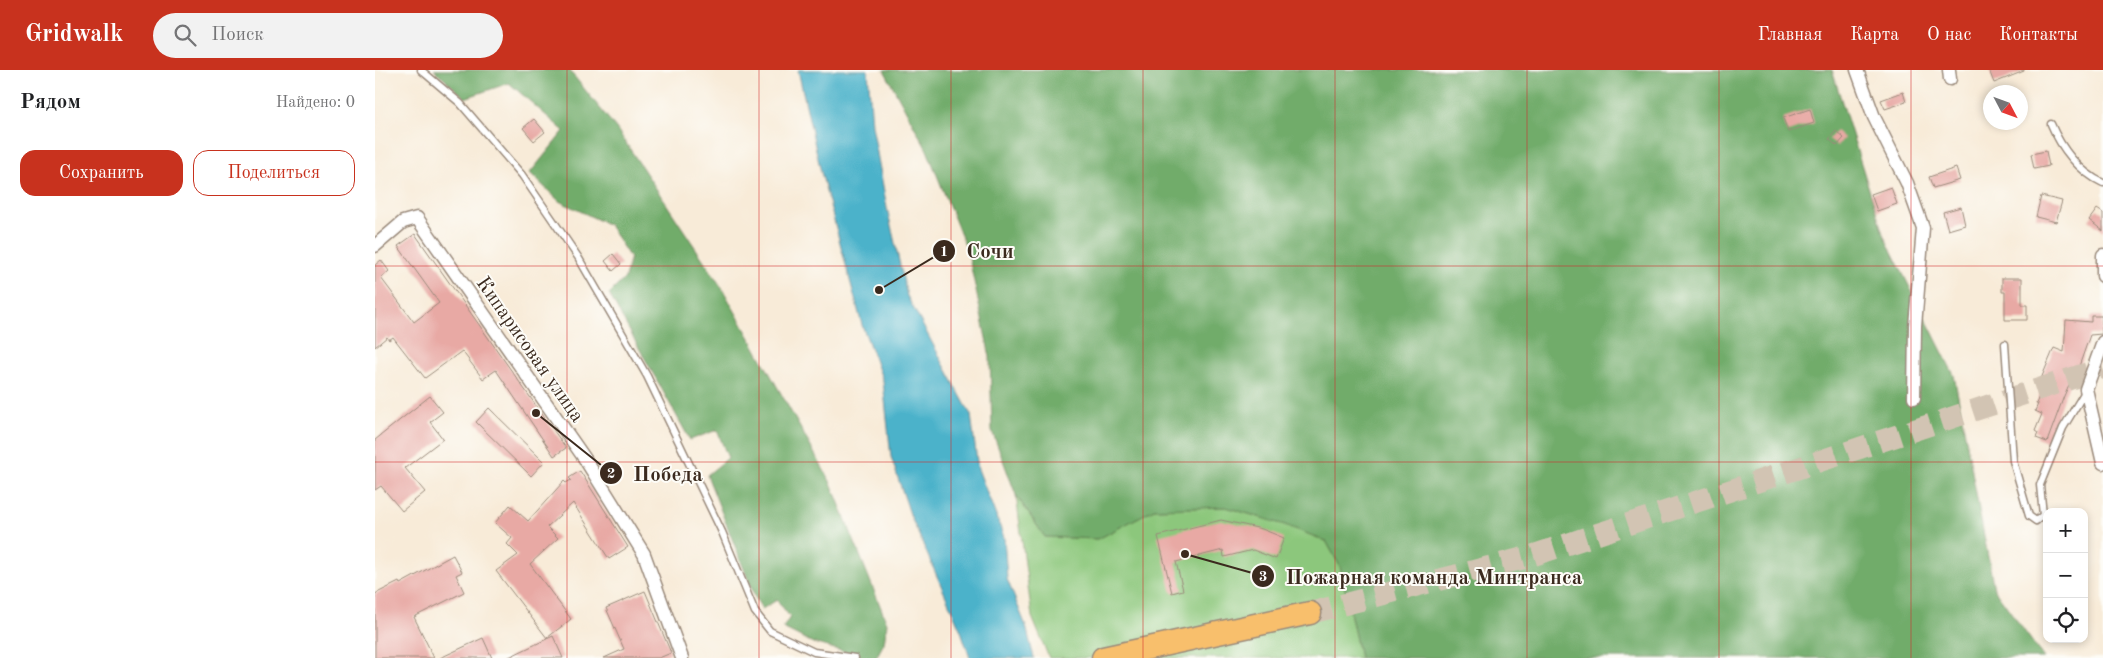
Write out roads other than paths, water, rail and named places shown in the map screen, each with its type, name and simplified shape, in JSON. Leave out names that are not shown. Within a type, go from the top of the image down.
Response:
[{"type":"highway","points":[[1103,658],[1310,613]]},
{"type":"street","points":[[1857,70],[1874,117],[1907,183],[1923,228],[1915,326],[1914,398]]},
{"type":"street","name":"Кипарисовая улица","points":[[375,246],[403,222],[417,218],[585,460],[644,554],[682,658]]},
{"type":"street","points":[[2103,255],[2103,276]]},
{"type":"street","points":[[2103,342],[2086,389],[2103,463]]},
{"type":"lane","points":[[421,70],[460,103],[522,176],[578,257],[647,376],[722,532],[755,612],[770,632],[814,652],[855,658]]},
{"type":"lane","points":[[2051,124],[2057,138],[2067,153],[2080,167],[2103,183]]},
{"type":"lane","points":[[2005,344],[2013,461],[2029,516],[2032,520],[2037,520],[2043,515],[2040,485],[2063,428],[2086,389]]},
{"type":"water","points":[[798,70],[868,70],[872,125],[887,208],[907,296],[971,415],[978,469],[1004,537],[1007,579],[1026,626],[1034,658],[970,658],[961,631],[911,517],[891,457],[883,381],[862,325],[821,172]]},
{"type":"tunnel","points":[[1310,613],[1528,557],[2103,368]]},
{"type":"place","name":"Сочи","points":[[879,290]]},
{"type":"place","name":"Победа","points":[[536,413]]},
{"type":"place","name":"Пожарная команда Минтранса","points":[[1185,554]]}]
